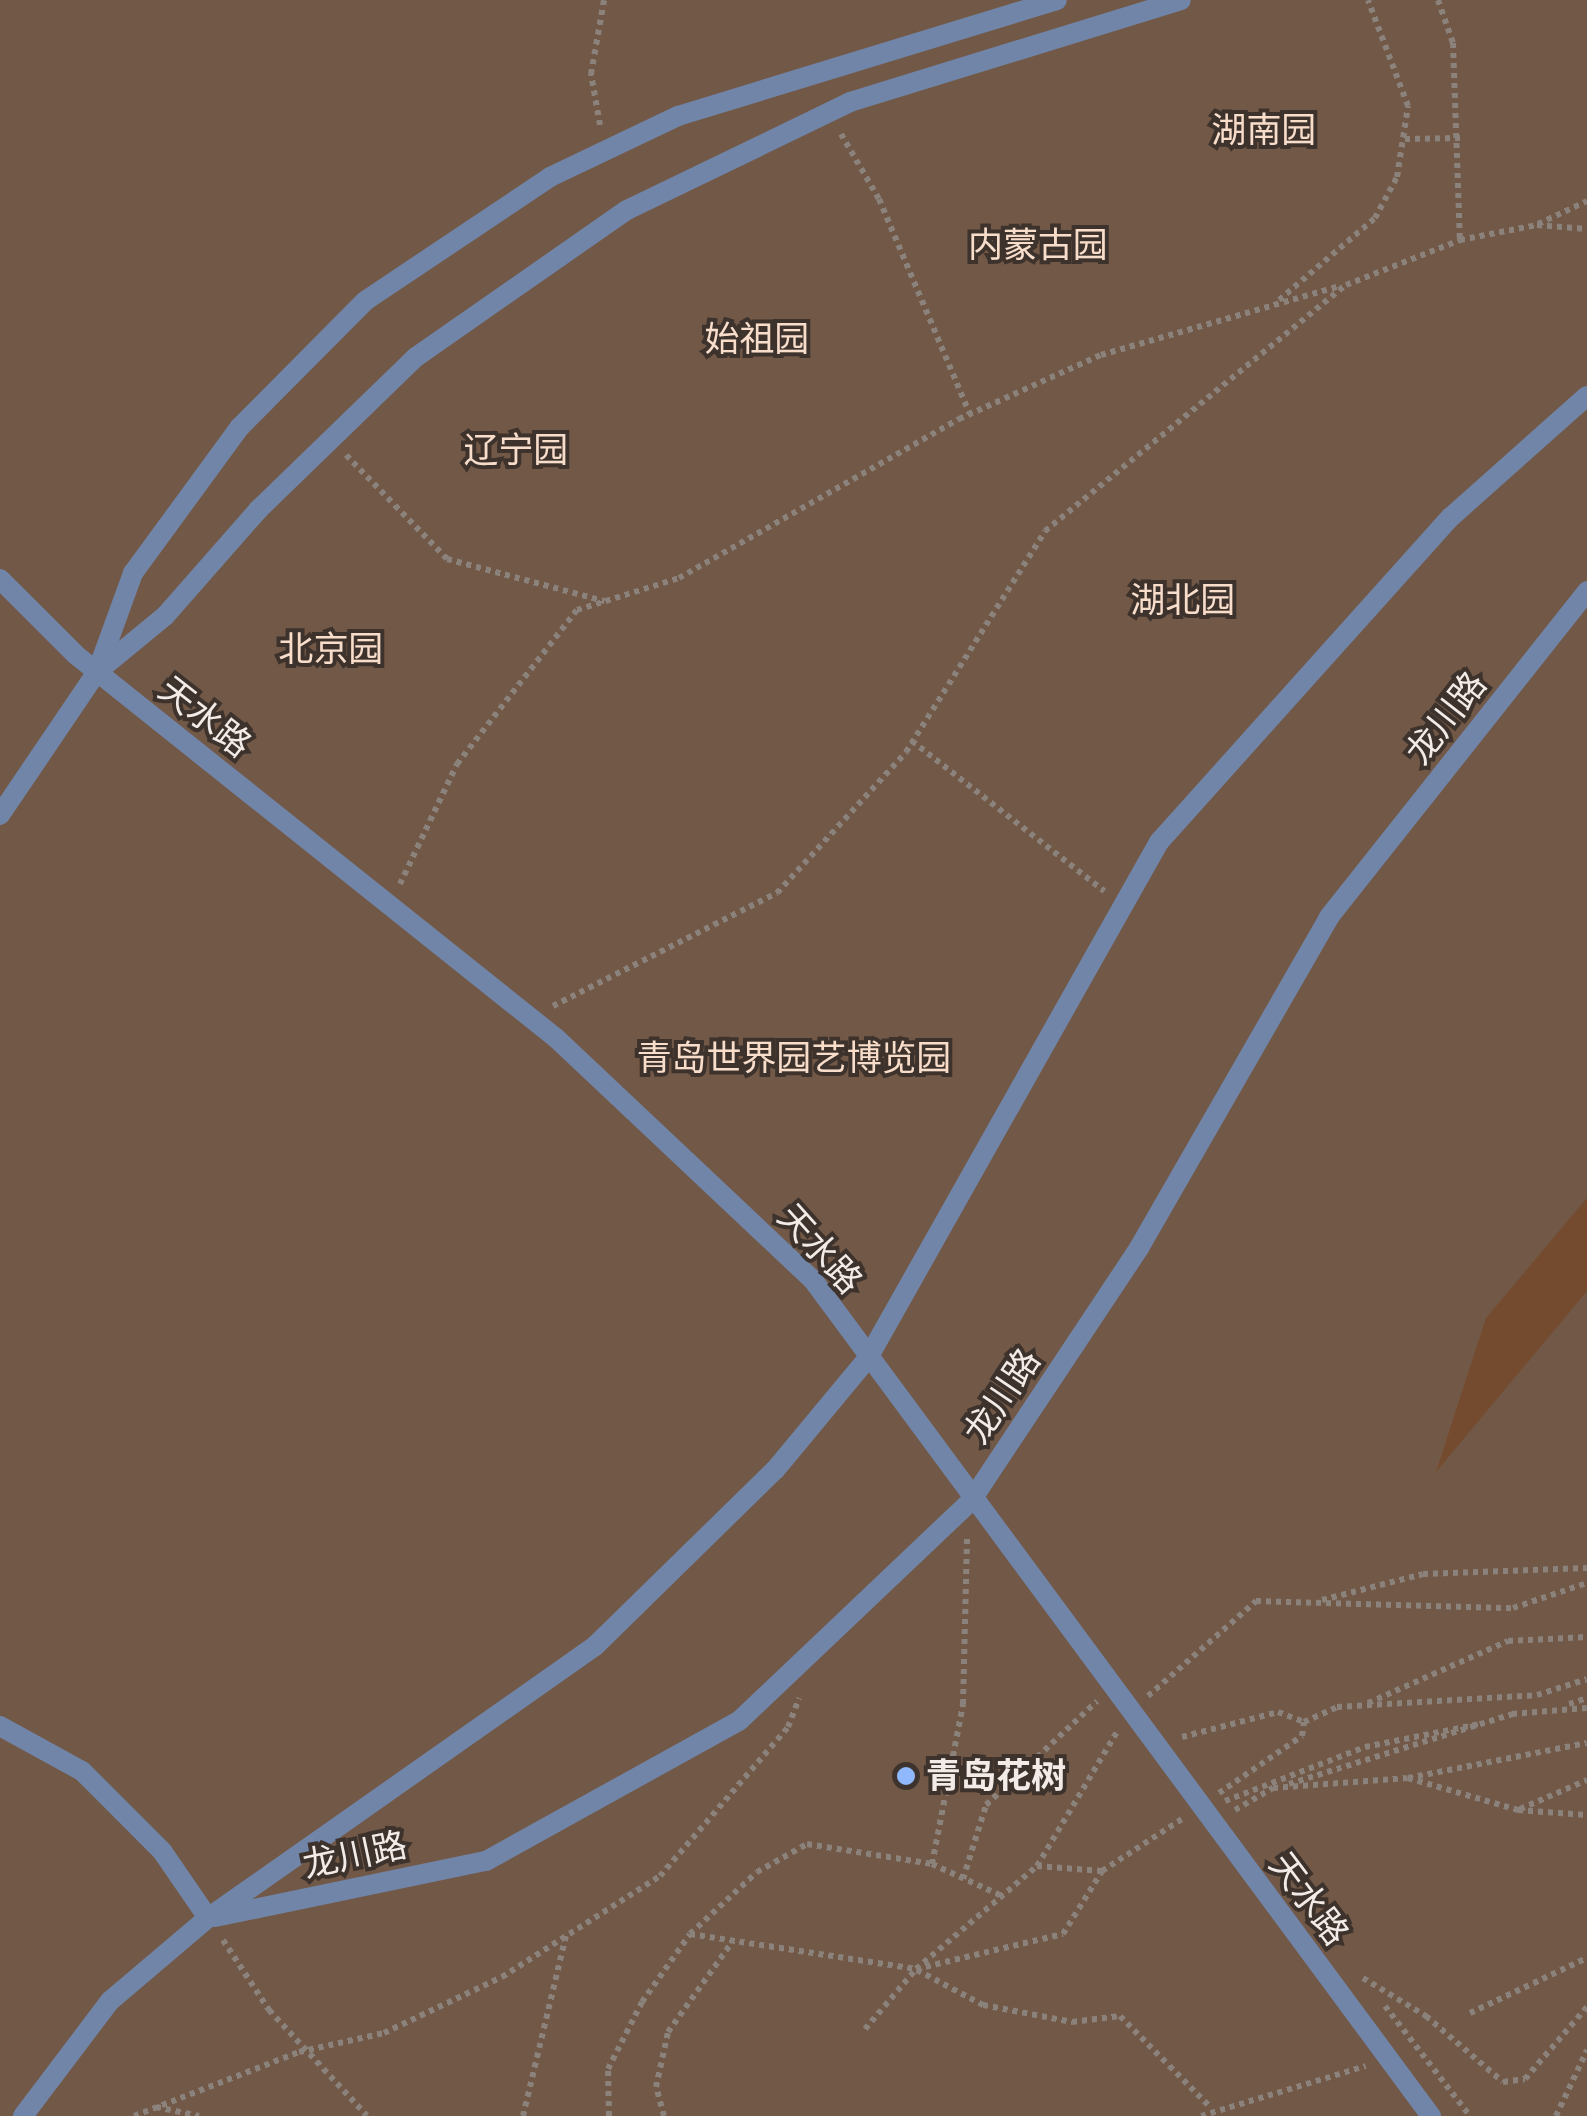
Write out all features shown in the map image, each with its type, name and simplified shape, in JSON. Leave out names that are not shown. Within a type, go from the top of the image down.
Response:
[{"type":"street","points":[[0,816],[97,672],[133,573],[240,427],[365,301],[604,151],[678,116],[1057,0]]},
{"type":"street","points":[[97,672],[165,616],[331,439],[416,356],[627,210],[828,113],[1181,0]]},
{"type":"street","points":[[23,2116],[110,2001],[208,1918],[595,1646],[775,1470],[868,1358],[1159,842],[1451,518],[1587,396]]},
{"type":"street","name":"天水路","points":[[0,578],[97,672],[532,1018],[814,1280],[971,1501],[1431,2116]]},
{"type":"street","name":"龙川路","points":[[208,1918],[486,1861],[739,1721],[971,1501],[1139,1248],[1329,918],[1587,591]]},
{"type":"street","points":[[0,1726],[82,1771],[162,1851],[208,1918]]},
{"type":"path","points":[[604,0],[591,74],[604,151]]},
{"type":"path","points":[[1278,301],[1376,218],[1405,139],[1400,72],[1368,0]]},
{"type":"path","points":[[1438,0],[1453,43],[1460,138],[1460,240]]},
{"type":"path","points":[[828,113],[880,199],[970,414]]},
{"type":"path","points":[[1405,139],[1460,138]]},
{"type":"path","points":[[390,906],[457,764],[577,610],[679,578],[970,414],[1101,356],[1278,301],[1346,285],[1460,240],[1537,225],[1587,201]]},
{"type":"path","points":[[1537,225],[1587,230]]},
{"type":"path","points":[[532,1018],[776,893],[912,741],[1045,531],[1346,285]]},
{"type":"path","points":[[331,439],[447,559],[605,601]]},
{"type":"path","points":[[912,741],[1124,907]]},
{"type":"path","points":[[932,1864],[963,1704],[971,1501]]},
{"type":"path","points":[[1318,1602],[1423,1574],[1587,1568]]},
{"type":"path","points":[[866,2030],[916,1970],[1037,1866],[1130,1713],[1256,1601],[1514,1608],[1587,1583]]},
{"type":"path","points":[[1154,1746],[1278,1712],[1304,1722],[1364,1705],[1508,1641],[1587,1637]]},
{"type":"path","points":[[134,2116],[299,2052],[384,2033],[566,1936],[660,1876],[788,1727],[801,1701],[790,1673]]},
{"type":"path","points":[[1364,1705],[1538,1694],[1587,1679]]},
{"type":"path","points":[[963,1878],[986,1805],[1111,1689]]},
{"type":"path","points":[[916,1970],[1062,1934],[1102,1871],[1204,1812],[1334,1756],[1556,1709],[1587,1698]]},
{"type":"path","points":[[1556,1709],[1587,1708]]},
{"type":"path","points":[[1204,1812],[1302,1736],[1304,1722]]},
{"type":"path","points":[[1204,1812],[1486,1724]]},
{"type":"path","points":[[1273,1788],[1408,1778],[1587,1743]]},
{"type":"path","points":[[1408,1778],[1518,1810],[1587,1816]]},
{"type":"path","points":[[1518,1810],[1587,1780]]},
{"type":"path","points":[[609,2116],[608,2070],[690,1934],[757,1872],[808,1844],[932,1864],[1002,1896]]},
{"type":"path","points":[[1037,1866],[1102,1871]]},
{"type":"path","points":[[208,1918],[269,2010],[367,2116]]},
{"type":"path","points":[[690,1934],[916,1970],[983,2006],[1072,2022],[1120,2016],[1210,2108]]},
{"type":"path","points":[[522,2116],[566,1936]]},
{"type":"path","points":[[664,2116],[656,2088],[668,2032],[734,1940]]},
{"type":"path","points":[[1470,2014],[1587,1958]]},
{"type":"path","points":[[1470,2116],[1362,1978],[1426,2016],[1503,2082],[1525,2079],[1587,2006]]},
{"type":"path","points":[[1556,2116],[1587,2050]]},
{"type":"path","points":[[1201,2116],[1210,2108],[1389,2060]]},
{"type":"path","points":[[156,2107],[199,2116]]},
{"type":"green space","name":"青岛世界园艺博览园","points":[[0,0],[1587,0],[1587,2116],[0,2116]]},
{"type":"shaded area","points":[[1587,1198],[1587,1291],[1436,1472],[1486,1318]]},
{"type":"place","name":"青岛花树","points":[[906,1776]]},
{"type":"park label","name":"湖南园","points":[[1264,130]]},
{"type":"park label","name":"内蒙古园","points":[[1038,245]]},
{"type":"park label","name":"始祖园","points":[[757,339]]},
{"type":"park label","name":"辽宁园","points":[[516,450]]},
{"type":"park label","name":"湖北园","points":[[1183,600]]},
{"type":"park label","name":"北京园","points":[[331,649]]}]
